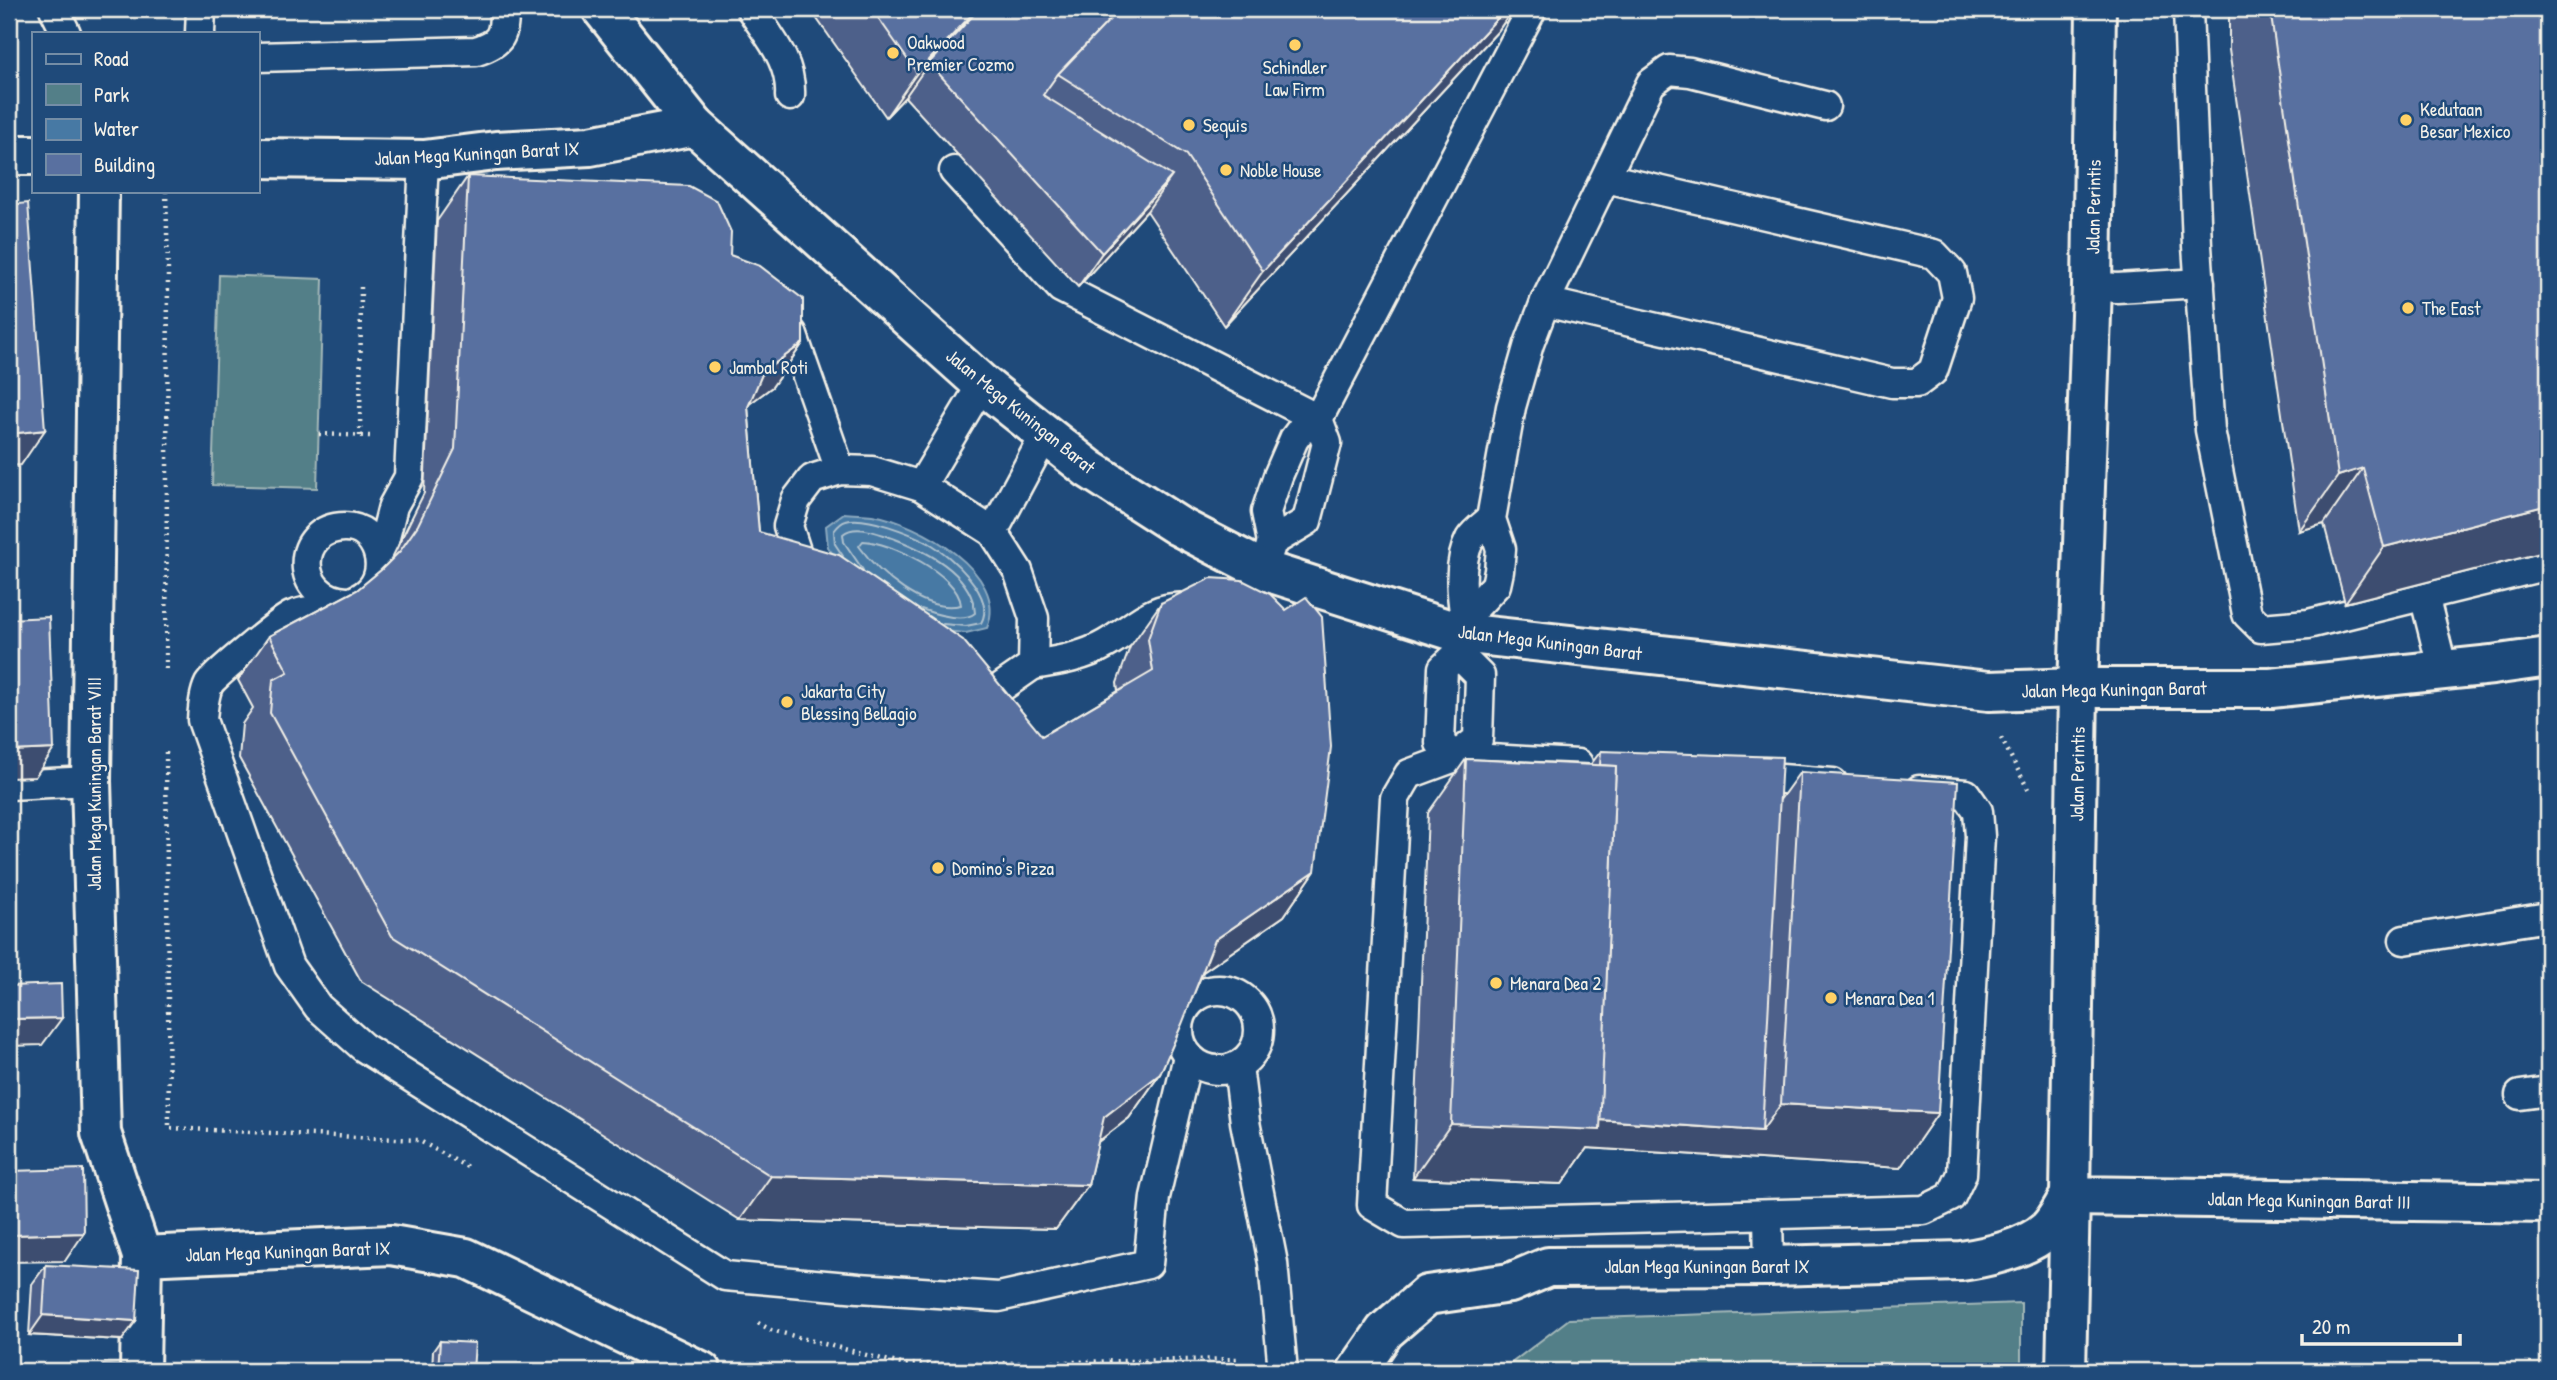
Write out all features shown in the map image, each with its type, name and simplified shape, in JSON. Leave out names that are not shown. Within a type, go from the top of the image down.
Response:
[{"type":"street","name":"Jalan Mega Kuningan Barat","points":[[602,9],[695,126],[982,384],[1089,469],[1178,526],[1268,556],[1461,635],[1989,691],[2271,688],[2443,671],[2548,657]]},
{"type":"street","name":"Jalan Perintis","points":[[2066,1371],[2078,688],[2105,287],[2096,9]]},
{"type":"street","name":"Jalan Mega Kuningan Barat IX","points":[[259,158],[424,160],[496,151],[590,146],[695,126]]},
{"type":"street","points":[[9,155],[32,155]]},
{"type":"street","name":"Jalan Mega Kuningan Barat VIII","points":[[99,192],[91,781],[102,1133],[142,1256],[140,1371]]},
{"type":"street","name":"Jalan Mega Kuningan Barat IX","points":[[1357,1371],[1385,1331],[1427,1295],[1510,1283],[1548,1267],[1769,1266],[1961,1261],[1992,1257],[2021,1245],[2048,1229],[2070,1196]]},
{"type":"street","name":"Jalan Mega Kuningan Barat III","points":[[2070,1196],[2548,1203]]},
{"type":"street","name":"Jalan Mega Kuningan Barat IX","points":[[142,1256],[391,1245],[466,1258],[701,1371]]},
{"type":"lane","points":[[54,9],[66,32]]},
{"type":"lane","points":[[200,32],[201,9]]},
{"type":"lane","points":[[259,57],[476,51],[494,45],[504,30],[504,9]]},
{"type":"lane","points":[[751,9],[788,65],[790,96]]},
{"type":"lane","points":[[1268,556],[1266,512],[1278,476],[1298,433],[1318,419],[1532,9]]},
{"type":"lane","points":[[2188,9],[2191,284],[2210,430],[2247,614],[2261,628],[2308,624],[2548,565]]},
{"type":"lane","points":[[1603,766],[1455,757],[1440,743],[1443,668],[1461,635],[1496,585],[1501,549],[1491,519],[1511,407],[1529,344],[1545,302],[1651,83],[1669,70],[1690,72],[1825,106]]},
{"type":"lane","points":[[424,160],[409,477],[393,506],[377,581],[370,591],[360,598],[290,616],[210,682],[203,703],[202,720],[289,966],[318,1006],[363,1047],[725,1276],[999,1297],[1148,1264],[1155,1197],[1171,1125],[1197,1062]]},
{"type":"lane","points":[[954,171],[1061,288],[1318,419],[1327,443],[1307,521],[1268,556]]},
{"type":"lane","points":[[1545,302],[1892,383],[1917,383],[1933,370],[1957,298],[1952,273],[1934,254],[1606,178]]},
{"type":"lane","points":[[2105,287],[2123,301],[2138,301],[2173,299],[2191,284]]},
{"type":"lane","points":[[757,312],[792,333],[840,470]]},
{"type":"lane","points":[[921,486],[982,384]]},
{"type":"lane","points":[[993,532],[1045,435]]},
{"type":"lane","points":[[774,562],[796,500],[812,480],[840,470],[872,471],[921,486],[993,532],[1018,572],[1034,618],[1033,665]]},
{"type":"lane","points":[[348,602],[334,601],[323,596],[308,576],[308,551],[315,540],[335,528],[347,527],[393,506]]},
{"type":"lane","points":[[788,526],[799,560],[816,589],[827,596]]},
{"type":"lane","points":[[347,527],[368,537],[376,546],[380,557]]},
{"type":"lane","points":[[290,616],[308,576]]},
{"type":"lane","points":[[2424,595],[2443,671]]},
{"type":"lane","points":[[958,717],[1033,665],[1068,659],[1105,644],[1135,622],[1172,607],[1211,612]]},
{"type":"lane","points":[[1461,635],[1480,676],[1478,739],[1455,757],[1409,774],[1395,798],[1372,1205],[1404,1224],[1924,1210],[1951,1197],[1962,1174],[1980,836],[1978,811],[1966,794],[1899,789]]},
{"type":"lane","points":[[964,678],[997,688]]},
{"type":"lane","points":[[1724,774],[1858,785]]},
{"type":"lane","points":[[9,785],[91,781]]},
{"type":"lane","points":[[2404,940],[2548,917]]},
{"type":"lane","points":[[1221,989],[1245,998],[1254,1009],[1260,1034],[1248,1058],[1238,1066],[1218,1070],[1197,1062],[1181,1044],[1179,1031],[1187,1006],[1196,997],[1221,989]]},
{"type":"lane","points":[[1238,1066],[1245,1122],[1273,1263],[1282,1365]]},
{"type":"lane","points":[[2520,1095],[2548,1091]]},
{"type":"lane","points":[[1768,1215],[1769,1266]]},
{"type":"path","points":[[166,192],[166,687]]},
{"type":"path","points":[[360,436],[361,285]]},
{"type":"path","points":[[319,433],[411,438]]},
{"type":"path","points":[[166,742],[169,1128],[418,1140],[479,1173]]},
{"type":"path","points":[[747,1317],[771,1330],[905,1365],[1282,1365]]},
{"type":"green space","points":[[219,275],[323,279],[317,488],[212,485]]},
{"type":"green space","points":[[2021,1303],[2021,1371],[1501,1371],[1569,1319]]},
{"type":"water","points":[[844,513],[872,515],[891,520],[934,539],[955,554],[973,570],[985,588],[991,608],[987,628],[966,633],[932,630],[852,581],[828,547],[826,526]]},
{"type":"building","points":[[872,9],[977,9],[917,73]]},
{"type":"building","points":[[979,9],[1120,9],[1058,74],[1043,95],[1172,176],[1102,253],[929,63]]},
{"type":"building","name":"Noble House","points":[[1120,9],[1506,9],[1263,271],[1186,155],[1058,74]]},
{"type":"building","name":"The East","points":[[2270,9],[2548,9],[2548,505],[2384,547],[2363,468],[2338,476]]},
{"type":"building","points":[[468,176],[689,186],[717,201],[731,232],[730,255],[760,266],[803,299],[803,343],[763,372],[748,407],[759,532],[839,555],[963,640],[1042,736],[1153,671],[1148,639],[1161,603],[1211,578],[1242,580],[1270,594],[1286,610],[1306,597],[1322,617],[1331,747],[1315,871],[1215,940],[1160,1074],[1104,1117],[1088,1185],[771,1176],[392,936],[270,713],[273,680],[288,672],[269,636],[357,590],[400,551],[418,525],[455,449]]},
{"type":"building","points":[[28,203],[45,430],[9,434],[9,205]]},
{"type":"building","points":[[49,617],[54,749],[9,751],[9,619]]},
{"type":"building","points":[[1601,751],[1782,757],[1762,1131],[1600,1120],[1616,766],[1600,765]]},
{"type":"building","name":"Menara Dea 2","points":[[1466,759],[1616,766],[1600,1130],[1451,1124]]},
{"type":"building","name":"Menara Dea 1","points":[[1800,772],[1958,782],[1938,1113],[1781,1104]]},
{"type":"building","points":[[61,984],[62,1018],[9,1019],[9,986]]},
{"type":"building","points":[[83,1169],[84,1233],[9,1235],[9,1171]]},
{"type":"building","points":[[46,1265],[139,1270],[136,1321],[43,1315]]},
{"type":"building","points":[[440,1341],[475,1343],[473,1371],[438,1371]]},
{"type":"building","points":[[199,1364],[246,1368],[246,1371],[198,1371]]},
{"type":"building","points":[[103,1365],[129,1366],[129,1371],[102,1371]]},
{"type":"building","points":[[254,1369],[286,1371],[253,1371]]},
{"type":"place","name":"Schindler Law Firm","points":[[1295,45]]},
{"type":"place","name":"Oakwood Premier Cozmo","points":[[893,53]]},
{"type":"place","name":"Kedutaan Besar Mexico","points":[[2406,120]]},
{"type":"place","name":"Sequis","points":[[1189,125]]},
{"type":"place","name":"Noble House","points":[[1226,170]]},
{"type":"place","name":"The East","points":[[2408,308]]},
{"type":"place","name":"Jambal Roti","points":[[715,367]]},
{"type":"place","name":"Jakarta City Blessing Bellagio","points":[[787,702]]},
{"type":"place","name":"Domino's Pizza","points":[[938,868]]},
{"type":"place","name":"Menara Dea 2","points":[[1496,983]]},
{"type":"place","name":"Menara Dea 1","points":[[1831,998]]}]
